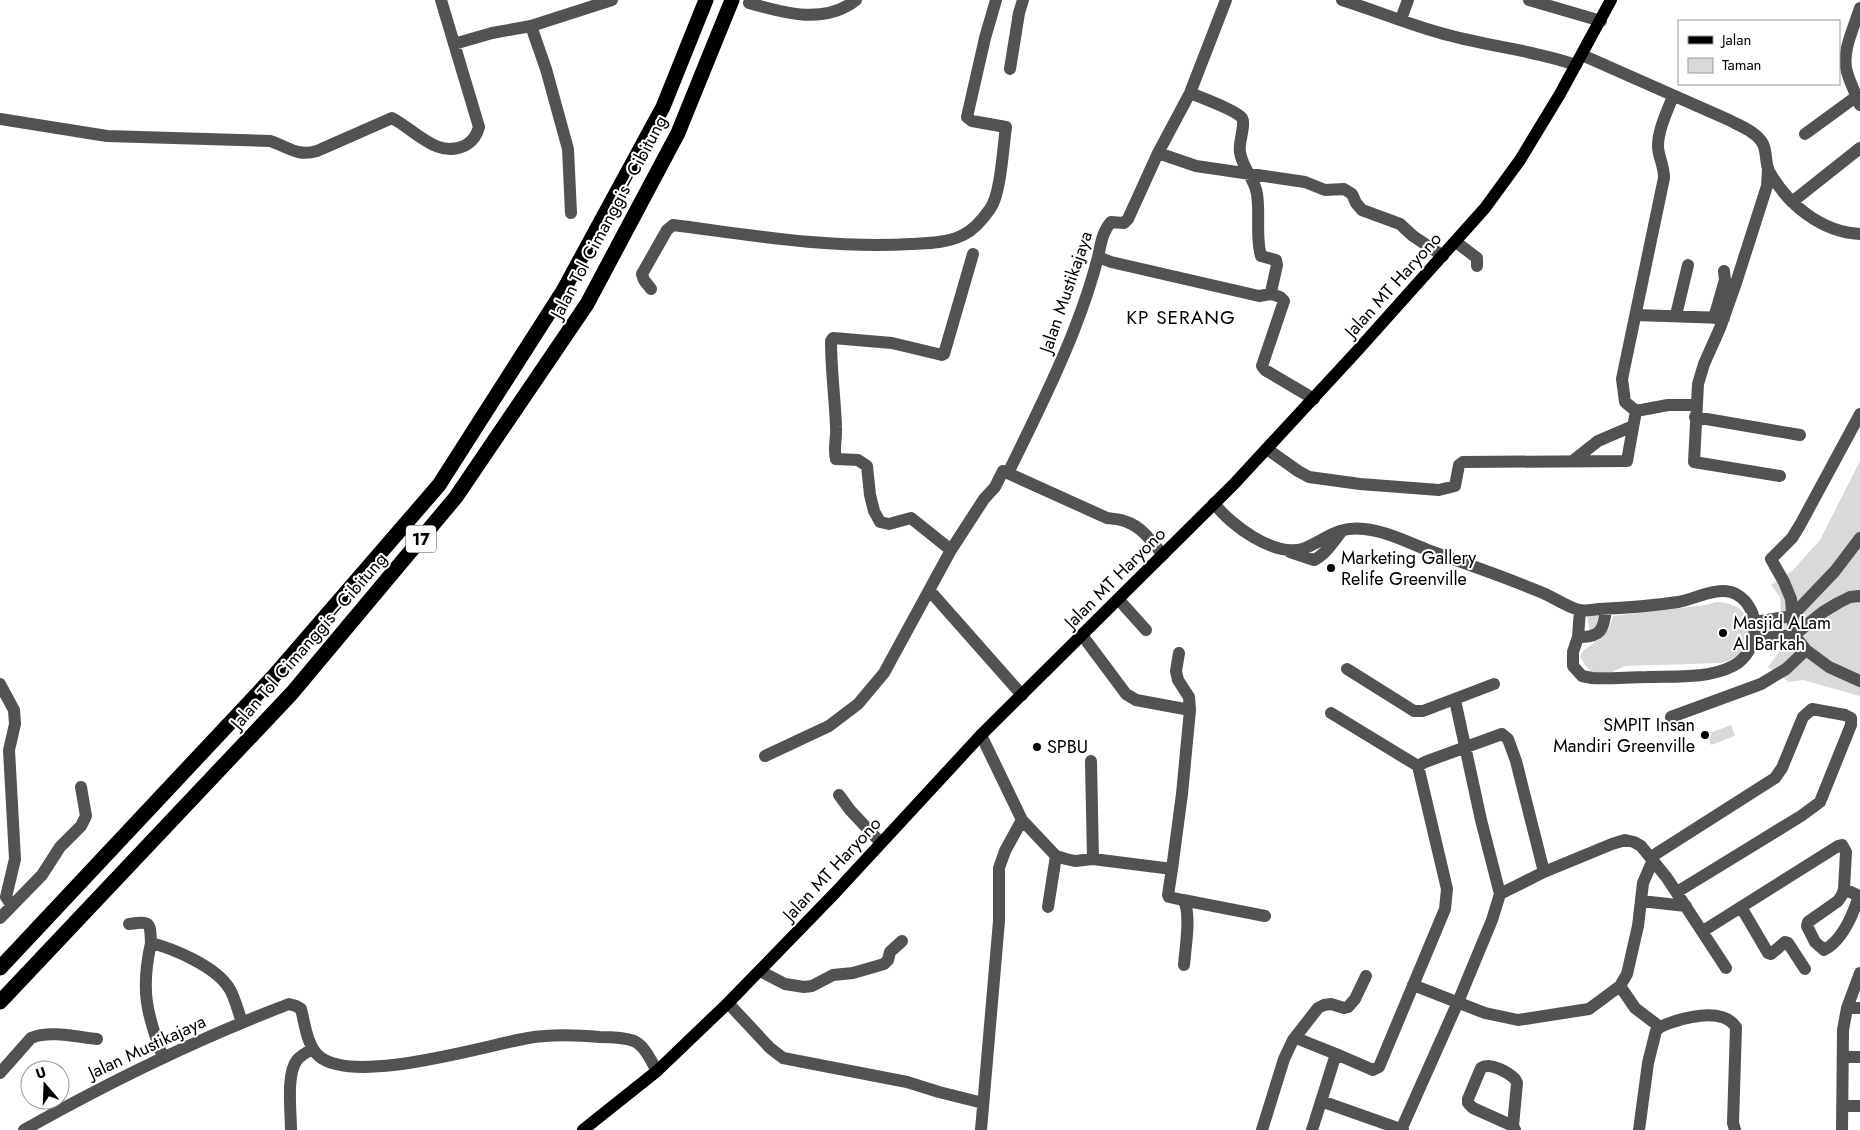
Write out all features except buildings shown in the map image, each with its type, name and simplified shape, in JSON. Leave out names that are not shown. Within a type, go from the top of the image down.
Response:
[{"type":"highway","name":"Jalan Tol Cimanggis–Cibitung","points":[[0,968],[273,677],[439,485],[563,291],[663,107],[706,0]]},
{"type":"highway","name":"Jalan Tol Cimanggis–Cibitung","points":[[0,1002],[292,693],[456,497],[587,304],[678,133],[732,0]]},
{"type":"main road","name":"Jalan MT Haryono","points":[[583,1130],[657,1071],[760,971],[981,735],[1119,600],[1314,399],[1485,208],[1520,160],[1579,60],[1611,0]]},
{"type":"street","points":[[0,119],[107,136],[270,141],[284,145],[300,154],[307,154],[392,118],[426,142],[451,150],[461,148],[475,138],[479,127],[441,0]]},
{"type":"street","points":[[454,44],[492,33],[531,26],[612,0]]},
{"type":"street","points":[[749,3],[801,15],[822,14],[840,10],[856,0]]},
{"type":"street","points":[[651,289],[642,274],[667,230],[673,225],[812,242],[888,246],[943,242],[964,235],[979,223],[992,207],[997,188],[1006,127],[972,121],[967,117],[985,38],[996,0]]},
{"type":"street","points":[[1010,69],[1024,0]]},
{"type":"street","name":"Jalan Mustikajaya","points":[[765,756],[829,726],[858,704],[884,673],[930,592],[951,550],[984,499],[995,488],[1006,472],[1051,386],[1074,329],[1106,227],[1111,222],[1124,222],[1128,219],[1158,153],[1190,93],[1226,0]]},
{"type":"street","points":[[1342,0],[1436,32],[1494,46],[1579,60],[1729,120],[1756,136],[1763,145],[1768,170],[1767,186],[1719,318],[1698,384],[1694,462],[1780,476]]},
{"type":"street","points":[[1401,19],[1408,0]]},
{"type":"street","points":[[1529,0],[1601,21]]},
{"type":"street","points":[[1805,134],[1858,100],[1846,71],[1846,58],[1847,47],[1860,8]]},
{"type":"street","points":[[531,26],[546,69],[568,149],[571,213]]},
{"type":"street","points":[[1190,93],[1235,112],[1243,119],[1244,124],[1239,152],[1244,169],[1253,181],[1257,193],[1260,252],[1262,256],[1276,260],[1277,265],[1271,288],[1272,294]]},
{"type":"street","points":[[1673,96],[1660,134],[1659,152],[1664,167],[1664,178],[1622,379],[1625,402],[1636,411],[1668,405],[1800,435]]},
{"type":"street","points":[[1792,202],[1860,148]]},
{"type":"street","points":[[1158,153],[1196,166],[1305,182],[1325,190],[1344,190],[1352,194],[1362,210],[1400,224],[1413,236],[1443,256]]},
{"type":"street","points":[[1768,170],[1800,211],[1847,233],[1860,234]]},
{"type":"street","points":[[1456,242],[1477,258],[1477,266]]},
{"type":"street","points":[[951,550],[911,518],[889,524],[880,522],[874,511],[870,496],[867,466],[858,460],[840,460],[836,458],[835,390],[831,341],[833,338],[892,343],[944,354],[973,254]]},
{"type":"street","points":[[1098,257],[1111,262],[1260,296],[1272,294],[1280,297],[1284,301],[1262,366],[1265,370],[1314,399]]},
{"type":"street","points":[[1676,315],[1688,265]]},
{"type":"street","points":[[1719,318],[1725,280],[1724,271]]},
{"type":"street","points":[[1636,315],[1719,318]]},
{"type":"street","points":[[1267,449],[1309,477],[1360,484],[1440,490],[1455,486],[1460,464],[1463,462],[1628,460],[1636,411]]},
{"type":"street","points":[[1860,414],[1792,538],[1770,559],[1784,582],[1790,599],[1786,617],[1789,636],[1829,667],[1860,682]]},
{"type":"street","points":[[1574,460],[1598,441],[1633,426]]},
{"type":"street","points":[[1006,472],[1107,518],[1132,524],[1163,555]]},
{"type":"street","points":[[1214,503],[1222,514],[1247,534],[1269,545],[1288,551],[1304,549],[1343,530],[1364,529],[1396,538],[1542,593],[1580,610],[1678,602],[1718,592],[1729,592],[1737,595],[1761,621]]},
{"type":"street","points":[[1761,621],[1786,617],[1835,571],[1860,538]]},
{"type":"street","points":[[930,592],[1022,695]]},
{"type":"street","points":[[1754,639],[1789,636],[1823,612],[1850,597],[1860,596]]},
{"type":"street","points":[[1119,600],[1146,630]]},
{"type":"street","points":[[1578,637],[1593,637],[1600,631],[1604,624],[1606,609]]},
{"type":"street","points":[[1580,610],[1578,637],[1573,652],[1573,666],[1582,676],[1604,678],[1699,675],[1735,666],[1751,649],[1761,621]]},
{"type":"street","points":[[1082,635],[1126,694],[1136,700],[1190,710]]},
{"type":"street","points":[[1671,717],[1762,684],[1786,669],[1806,650]]},
{"type":"street","points":[[1179,652],[1176,671],[1178,680],[1189,697],[1190,710],[1182,794],[1168,895],[1169,897],[1265,916]]},
{"type":"street","points":[[1347,669],[1414,711],[1423,711],[1494,684]]},
{"type":"street","points":[[0,684],[14,710],[15,724],[9,750],[15,859],[6,898],[12,906]]},
{"type":"street","points":[[1321,1101],[1402,1130],[1492,920],[1500,894],[1454,700]]},
{"type":"street","points":[[1413,985],[1486,1013],[1518,1020],[1589,1009],[1620,986],[1627,974],[1638,926],[1643,883],[1652,859],[1775,778],[1782,768],[1803,717],[1807,712],[1812,709],[1845,715],[1851,718],[1851,725],[1820,802],[1801,816],[1677,892]]},
{"type":"street","points":[[1296,1038],[1373,1070],[1379,1067],[1445,909],[1447,890],[1418,766],[1330,713]]},
{"type":"street","points":[[1418,766],[1502,734],[1508,739],[1544,872]]},
{"type":"street","points":[[981,735],[1022,820],[1056,856],[1076,861],[1093,859],[1172,868]]},
{"type":"street","points":[[1091,762],[1093,859]]},
{"type":"street","points":[[0,918],[42,875],[60,847],[72,836],[84,820],[86,816],[85,801],[81,787]]},
{"type":"street","points":[[839,795],[850,810],[880,842]]},
{"type":"street","points":[[981,1130],[998,922],[999,868],[1005,851],[1022,820]]},
{"type":"street","points":[[1500,894],[1544,872],[1625,840],[1642,846],[1677,892],[1726,968]]},
{"type":"street","points":[[1702,931],[1842,845],[1846,852],[1844,889],[1838,901],[1808,922],[1807,926],[1815,942],[1824,950],[1829,948],[1844,930],[1858,899],[1857,895],[1844,889]]},
{"type":"street","points":[[1048,907],[1056,856]]},
{"type":"street","points":[[1183,900],[1186,903],[1187,914],[1184,966]]},
{"type":"street","points":[[1641,901],[1686,906]]},
{"type":"street","points":[[1741,907],[1768,953],[1771,954],[1785,942],[1788,943],[1806,969]]},
{"type":"street","points":[[129,924],[148,923],[150,926],[151,944],[146,966],[145,990],[149,1019],[163,1058]]},
{"type":"street","points":[[760,971],[785,984],[804,987],[812,986],[833,975],[852,973],[884,964],[888,960],[890,952],[902,941]]},
{"type":"street","points":[[151,944],[168,948],[209,969],[231,990],[242,1022]]},
{"type":"street","points":[[1842,1130],[1843,1030],[1854,1008],[1860,973]]},
{"type":"street","points":[[1262,1130],[1284,1059],[1293,1040],[1310,1017],[1324,1004],[1344,1008],[1352,1003],[1366,976]]},
{"type":"street","points":[[1620,986],[1635,1008],[1660,1027]]},
{"type":"street","points":[[728,1003],[770,1048],[783,1058],[907,1082],[983,1103]]},
{"type":"street","name":"Jalan Mustikajaya","points":[[24,1130],[91,1092],[242,1022],[289,1004],[300,1009],[313,1049]]},
{"type":"street","points":[[1639,1130],[1648,1063],[1656,1031],[1660,1027],[1681,1019],[1710,1015],[1722,1016],[1731,1020],[1736,1027],[1733,1123],[1735,1130]]},
{"type":"street","points":[[0,1073],[31,1038],[35,1036],[47,1034],[97,1038]]},
{"type":"street","points":[[291,1130],[290,1082],[292,1068],[297,1060],[313,1049],[328,1062],[348,1068],[411,1063],[530,1038],[575,1035],[618,1038],[635,1042],[643,1048],[657,1071]]},
{"type":"street","points":[[1312,1130],[1336,1054]]},
{"type":"street","points":[[1843,1057],[1860,1057]]},
{"type":"street","points":[[1484,1065],[1490,1065],[1515,1079],[1517,1083],[1514,1128],[1473,1108],[1468,1103],[1481,1068],[1484,1065]]},
{"type":"street","points":[[1842,1106],[1860,1106]]},
{"type":"green space","points":[[1860,461],[1860,696],[1803,680],[1789,682],[1768,667],[1783,646],[1780,597],[1771,585],[1792,571],[1820,540]]},
{"type":"green space","points":[[1716,602],[1731,604],[1742,611],[1748,619],[1751,630],[1749,641],[1743,651],[1734,658],[1720,663],[1625,666],[1612,672],[1592,673],[1580,656],[1583,651],[1605,633],[1613,616],[1706,605]]},
{"type":"green space","points":[[1600,614],[1602,623],[1590,633],[1587,615]]},
{"type":"green space","points":[[1731,725],[1735,736],[1711,745],[1707,734]]},
{"type":"place","name":"Marketing Gallery Relife Greenville","points":[[1331,568]]},
{"type":"place","name":"Masjid ALam Al Barkah","points":[[1723,633]]},
{"type":"place","name":"SMPIT Insan Mandiri Greenville","points":[[1705,735]]},
{"type":"place","name":"SPBU","points":[[1037,747]]},
{"type":"district","name":"KP SERANG","points":[[1181,317]]}]
